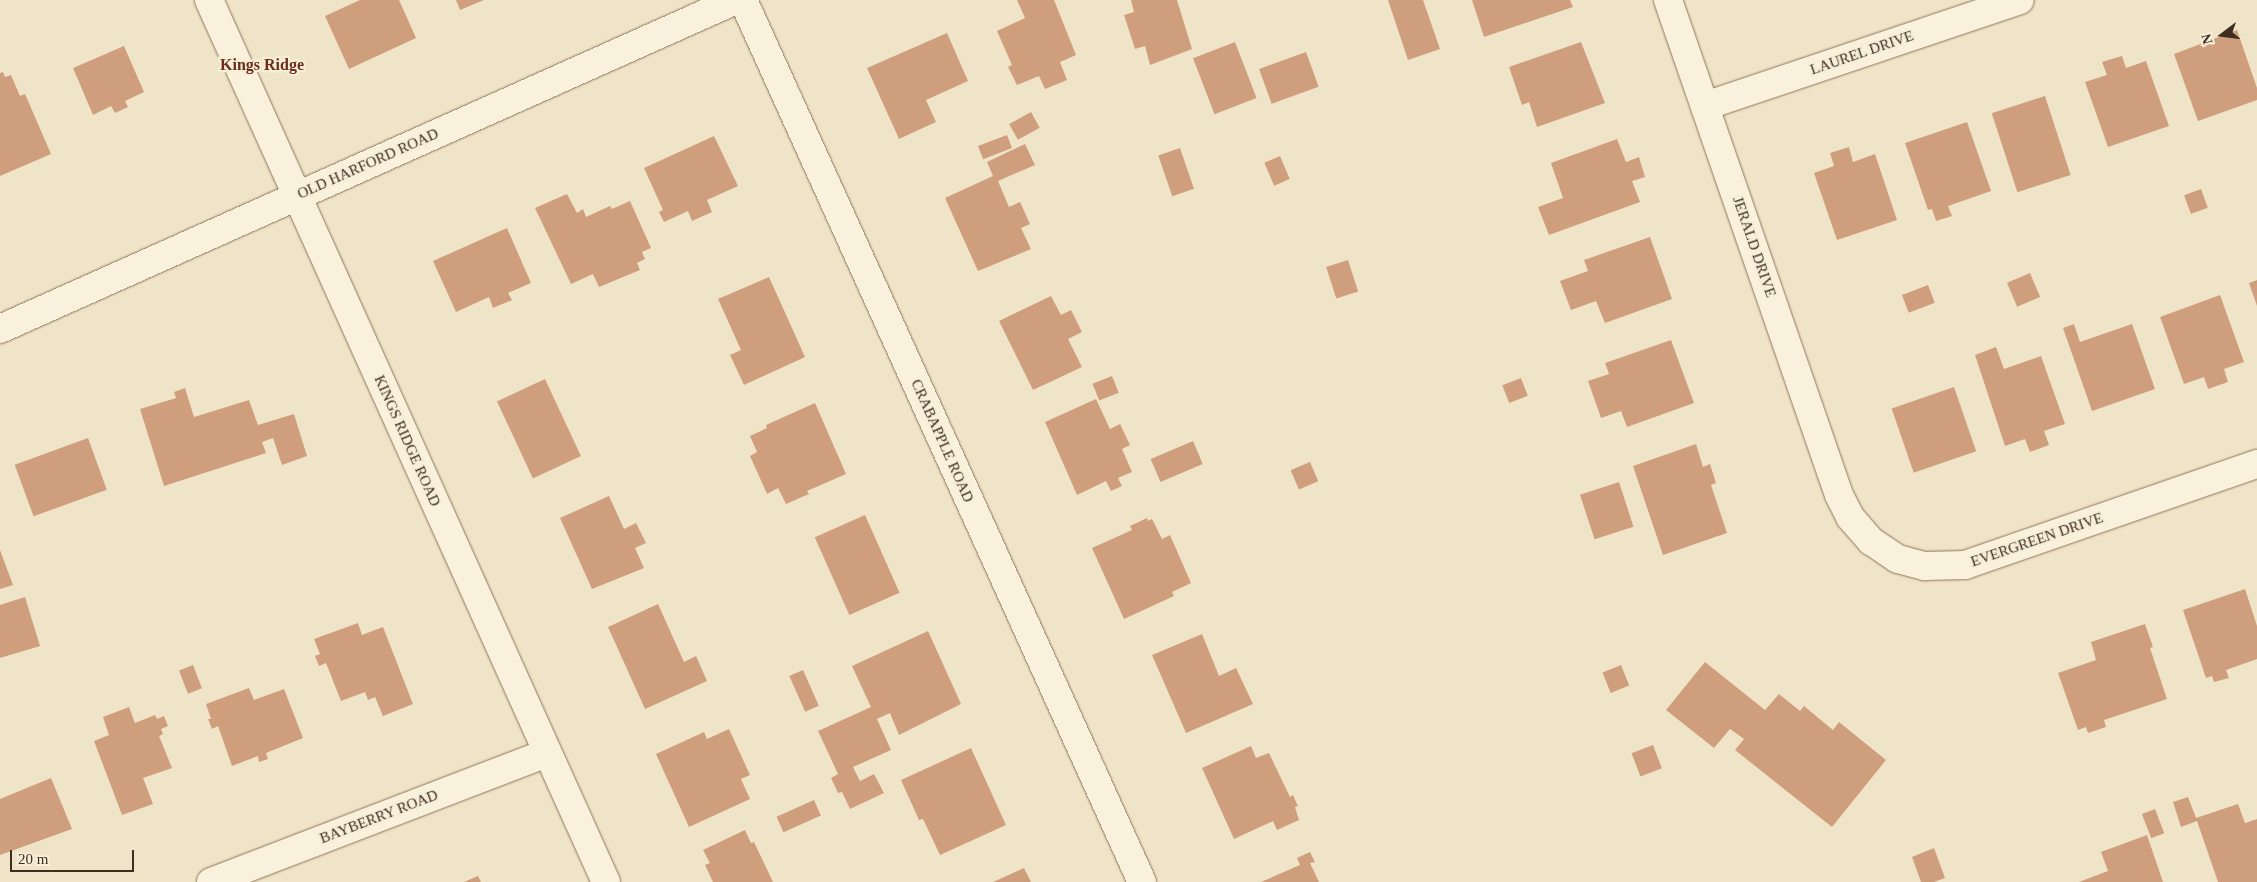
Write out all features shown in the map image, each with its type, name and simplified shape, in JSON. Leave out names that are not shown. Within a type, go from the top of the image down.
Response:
[{"type":"street","name":"KINGS RIDGE ROAD","points":[[209,0],[606,882]]},
{"type":"street","name":"OLD HARFORD ROAD","points":[[0,329],[736,0]]},
{"type":"street","name":"CRABAPPLE ROAD","points":[[743,0],[1142,882]]},
{"type":"street","name":"JERALD DRIVE","points":[[1668,0],[1839,494]]},
{"type":"street","name":"LAUREL DRIVE","points":[[1705,106],[2020,0]]},
{"type":"street","name":"EVERGREEN DRIVE","points":[[1839,494],[1850,516],[1871,541],[1898,559],[1925,566],[1965,565],[2257,464]]},
{"type":"street","name":"BAYBERRY ROAD","points":[[211,882],[547,752]]},
{"type":"building","points":[[360,0],[399,0],[416,38],[349,69],[325,16]]},
{"type":"building","points":[[456,0],[484,0],[460,10]]},
{"type":"building","points":[[1017,0],[1054,0],[1076,55],[1060,62],[1067,80],[1045,89],[1039,76],[1017,85],[1008,67],[1012,65],[997,31],[1025,18]]},
{"type":"building","points":[[1131,0],[1177,0],[1192,49],[1150,65],[1145,46],[1135,49],[1124,15],[1134,12]]},
{"type":"building","points":[[1388,0],[1423,0],[1440,49],[1408,60]]},
{"type":"building","points":[[1472,0],[1570,0],[1573,7],[1484,37]]},
{"type":"building","points":[[2237,30],[2257,88],[2257,100],[2198,121],[2174,54]]},
{"type":"building","points":[[947,33],[968,81],[926,100],[936,122],[899,139],[867,68]]},
{"type":"building","points":[[1235,42],[1257,98],[1214,114],[1193,58]]},
{"type":"building","points":[[1581,42],[1605,103],[1537,127],[1529,102],[1522,105],[1509,67]]},
{"type":"building","points":[[124,46],[144,92],[125,101],[128,107],[115,113],[111,106],[93,115],[73,68]]},
{"type":"building","points":[[1306,52],[1319,87],[1272,104],[1259,69]]},
{"type":"building","points":[[2122,56],[2126,68],[2146,61],[2169,126],[2108,147],[2085,82],[2107,75],[2102,62]]},
{"type":"building","points":[[3,72],[5,77],[11,75],[20,96],[25,94],[51,154],[0,176],[0,73]]},
{"type":"building","points":[[2045,96],[2071,175],[2017,192],[1992,113]]},
{"type":"building","points":[[1031,112],[1040,128],[1018,140],[1009,124]]},
{"type":"building","points":[[1967,122],[1991,191],[1948,206],[1952,216],[1936,221],[1932,209],[1928,210],[1905,143]]},
{"type":"building","points":[[1007,135],[1012,148],[983,159],[978,146]]},
{"type":"building","points":[[714,136],[738,186],[707,200],[712,212],[692,221],[688,211],[664,222],[659,212],[663,210],[644,168]]},
{"type":"building","points":[[1617,139],[1626,162],[1639,157],[1645,177],[1632,181],[1640,202],[1549,235],[1538,207],[1563,198],[1551,163]]},
{"type":"building","points":[[1025,144],[1035,165],[998,181],[1009,207],[1020,202],[1030,224],[1021,228],[1031,249],[978,271],[945,198],[993,176],[987,162]]},
{"type":"building","points":[[1849,147],[1853,162],[1875,154],[1897,220],[1837,240],[1814,173],[1834,166],[1830,153]]},
{"type":"building","points":[[1180,148],[1194,189],[1172,196],[1158,155]]},
{"type":"building","points":[[1280,156],[1290,179],[1274,186],[1264,163]]},
{"type":"building","points":[[2201,189],[2208,208],[2191,214],[2184,195]]},
{"type":"building","points":[[567,194],[577,213],[583,209],[586,217],[610,206],[612,209],[630,201],[651,248],[642,252],[645,259],[637,263],[640,270],[599,287],[593,274],[571,284],[535,208]]},
{"type":"building","points":[[507,228],[531,283],[508,293],[512,300],[493,308],[489,297],[456,312],[433,261]]},
{"type":"building","points":[[1650,237],[1672,299],[1605,323],[1596,301],[1571,310],[1560,281],[1588,271],[1584,260]]},
{"type":"building","points":[[1348,260],[1358,291],[1336,298],[1326,267]]},
{"type":"building","points":[[2030,273],[2040,297],[2017,307],[2007,283]]},
{"type":"building","points":[[769,277],[805,357],[744,385],[730,355],[741,350],[718,299]]},
{"type":"building","points":[[2257,280],[2257,306],[2249,283]]},
{"type":"building","points":[[1928,285],[1935,303],[1909,313],[1902,295]]},
{"type":"building","points":[[2220,295],[2244,362],[2224,369],[2228,382],[2208,389],[2204,377],[2184,384],[2160,317]]},
{"type":"building","points":[[1051,296],[1061,315],[1071,310],[1082,332],[1068,339],[1082,367],[1033,390],[999,321]]},
{"type":"building","points":[[2074,324],[2080,342],[2132,324],[2155,389],[2092,411],[2063,328]]},
{"type":"building","points":[[1671,340],[1694,403],[1627,427],[1621,411],[1601,418],[1588,381],[1609,374],[1605,363]]},
{"type":"building","points":[[1996,347],[2004,369],[2041,356],[2065,424],[2044,431],[2049,445],[2030,452],[2025,439],[2005,446],[1975,355]]},
{"type":"building","points":[[1112,376],[1119,393],[1099,401],[1093,384]]},
{"type":"building","points":[[1521,378],[1528,396],[1509,403],[1502,385]]},
{"type":"building","points":[[545,379],[581,456],[533,478],[497,401]]},
{"type":"building","points":[[1954,387],[1976,451],[1914,473],[1892,408]]},
{"type":"building","points":[[185,388],[194,417],[249,400],[258,425],[294,414],[307,456],[282,465],[273,438],[262,442],[266,453],[164,486],[140,409],[176,398],[174,392]]},
{"type":"building","points":[[1096,399],[1110,429],[1120,424],[1130,445],[1122,449],[1132,472],[1118,478],[1122,486],[1111,491],[1106,481],[1077,495],[1045,422]]},
{"type":"building","points":[[815,403],[846,474],[807,491],[809,494],[786,504],[778,488],[767,494],[750,456],[757,452],[750,436],[767,428],[766,425]]},
{"type":"building","points":[[88,438],[107,490],[34,516],[15,465]]},
{"type":"building","points":[[1193,441],[1203,464],[1160,482],[1151,459]]},
{"type":"building","points":[[1696,444],[1703,467],[1710,464],[1716,483],[1711,485],[1727,533],[1663,555],[1633,466]]},
{"type":"building","points":[[1310,462],[1318,481],[1299,490],[1291,470]]},
{"type":"building","points":[[1619,482],[1634,527],[1595,539],[1580,495]]},
{"type":"building","points":[[609,496],[624,529],[636,523],[646,543],[635,548],[644,568],[592,589],[560,518]]},
{"type":"building","points":[[865,515],[900,593],[849,615],[815,537]]},
{"type":"building","points":[[1147,518],[1148,521],[1152,519],[1162,539],[1170,535],[1191,583],[1172,592],[1174,596],[1124,619],[1092,548],[1132,530],[1130,526]]},
{"type":"building","points":[[0,550],[13,585],[0,589]]},
{"type":"building","points":[[2245,589],[2257,626],[2257,659],[2226,670],[2229,678],[2214,682],[2212,676],[2206,678],[2183,610]]},
{"type":"building","points":[[25,597],[40,646],[0,658],[0,605]]},
{"type":"building","points":[[658,604],[684,662],[696,656],[707,681],[645,709],[608,627]]},
{"type":"building","points":[[358,623],[362,635],[383,627],[413,704],[383,716],[375,697],[368,700],[365,692],[341,701],[326,663],[319,666],[315,656],[320,654],[314,639]]},
{"type":"building","points":[[2145,624],[2153,647],[2150,648],[2167,699],[2104,720],[2106,727],[2088,733],[2086,727],[2078,730],[2058,673],[2096,660],[2091,642]]},
{"type":"building","points":[[928,631],[961,704],[899,735],[890,713],[877,719],[891,750],[853,767],[860,781],[874,774],[884,793],[850,809],[842,792],[838,793],[831,778],[838,774],[818,731],[871,707],[852,666]]},
{"type":"building","points":[[1202,634],[1219,676],[1236,668],[1253,704],[1186,733],[1152,655]]},
{"type":"building","points":[[1705,662],[1765,710],[1779,694],[1800,711],[1804,706],[1833,730],[1839,722],[1886,760],[1832,827],[1735,750],[1744,739],[1730,729],[1714,748],[1666,710]]},
{"type":"building","points":[[193,665],[202,688],[188,694],[179,670]]},
{"type":"building","points":[[1621,665],[1629,685],[1611,693],[1602,672]]},
{"type":"building","points":[[803,670],[819,706],[805,712],[789,676]]},
{"type":"building","points":[[249,688],[254,700],[284,689],[303,738],[266,753],[268,759],[259,762],[258,756],[232,766],[218,726],[212,729],[208,719],[211,719],[206,704]]},
{"type":"building","points":[[129,707],[135,723],[155,715],[157,719],[164,716],[168,726],[161,729],[163,734],[159,736],[172,768],[143,778],[153,804],[122,815],[94,741],[109,735],[103,717]]},
{"type":"building","points":[[729,729],[750,775],[741,779],[750,799],[689,827],[656,754],[704,732],[707,739]]},
{"type":"building","points":[[1653,745],[1662,768],[1640,777],[1632,753]]},
{"type":"building","points":[[1251,746],[1256,758],[1269,753],[1290,797],[1293,795],[1298,806],[1295,807],[1299,820],[1277,830],[1273,821],[1234,839],[1202,768]]},
{"type":"building","points":[[971,748],[1006,825],[940,855],[923,819],[919,820],[901,780]]},
{"type":"building","points":[[51,778],[72,829],[0,855],[0,799]]},
{"type":"building","points":[[2188,797],[2196,818],[2238,804],[2245,823],[2257,819],[2257,882],[2218,882],[2197,821],[2181,827],[2173,802]]},
{"type":"building","points":[[814,800],[821,816],[783,832],[777,817]]},
{"type":"building","points":[[2155,809],[2164,833],[2151,838],[2142,814]]},
{"type":"building","points":[[745,830],[751,843],[754,842],[773,882],[713,882],[705,865],[710,863],[703,850]]},
{"type":"building","points":[[2147,835],[2163,882],[2079,882],[2108,871],[2101,852]]},
{"type":"building","points":[[1934,848],[1945,878],[1934,882],[1921,882],[1912,857]]},
{"type":"building","points":[[1310,852],[1315,862],[1310,863],[1319,882],[1261,882],[1300,865],[1297,858]]},
{"type":"building","points":[[1024,868],[1031,882],[993,882]]},
{"type":"building","points":[[478,876],[481,882],[464,882]]},
{"type":"district","name":"Kings Ridge","points":[[262,65]]}]
